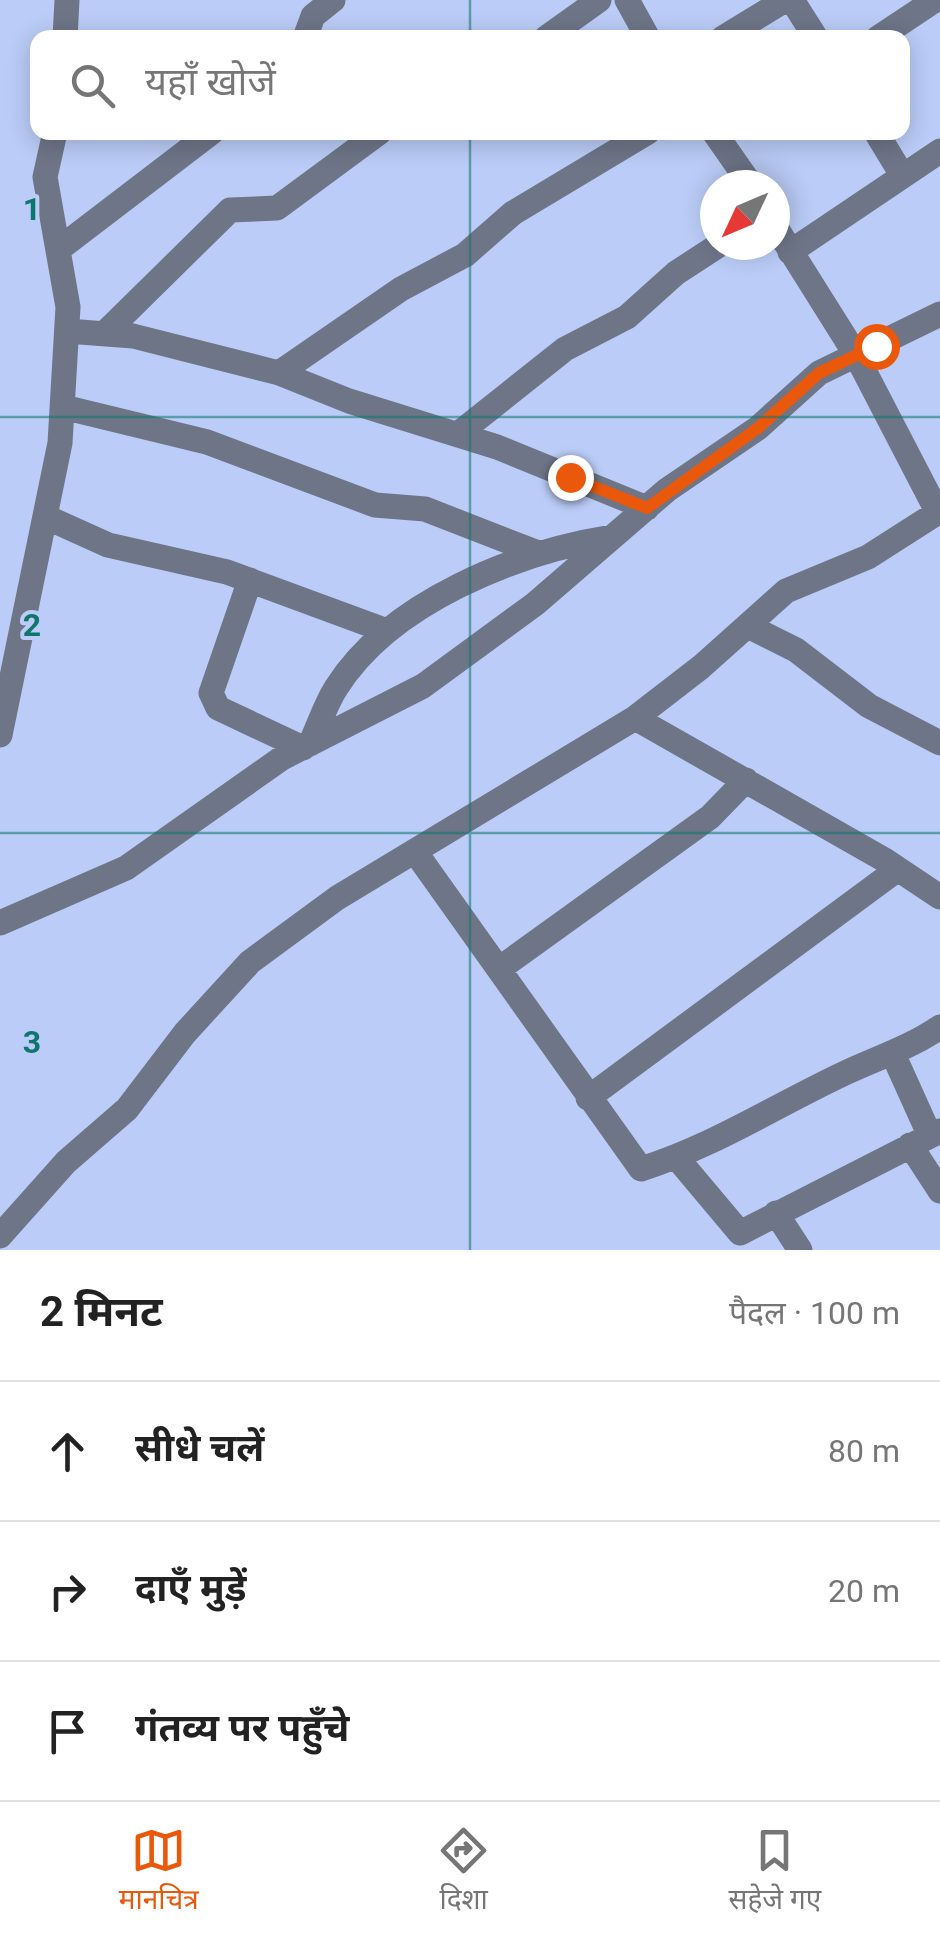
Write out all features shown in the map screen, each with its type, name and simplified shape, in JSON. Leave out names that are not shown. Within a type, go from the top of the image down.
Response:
[{"type":"street","points":[[66,30],[67,0]]},
{"type":"street","points":[[307,30],[313,16],[333,0]]},
{"type":"street","points":[[557,30],[598,0]]},
{"type":"street","points":[[627,0],[644,30]]},
{"type":"street","points":[[738,30],[789,0],[810,30]]},
{"type":"street","points":[[890,30],[935,0]]},
{"type":"street","points":[[0,735],[46,517],[62,407],[66,331],[59,250],[45,176],[53,140]]},
{"type":"street","points":[[59,250],[202,140]]},
{"type":"street","points":[[105,334],[230,210],[277,208],[369,140]]},
{"type":"street","points":[[279,373],[402,288],[464,255],[528,204],[635,140]]},
{"type":"street","points":[[720,140],[741,170]]},
{"type":"street","points":[[881,140],[902,175]]},
{"type":"street","points":[[0,1236],[66,1162],[127,1109],[186,1032],[250,962],[337,898],[635,718],[786,592],[868,557],[939,512],[856,355],[790,252],[940,151]]},
{"type":"street","points":[[458,434],[565,348],[627,317],[676,272],[700,257]]},
{"type":"street","points":[[0,923],[126,868],[306,746],[423,686],[535,604],[647,508],[758,428],[819,373],[940,314]]},
{"type":"street","points":[[66,331],[133,336],[279,373],[349,402],[458,434],[647,508]]},
{"type":"street","points":[[62,407],[207,442],[375,505],[426,509],[538,553]]},
{"type":"street","points":[[46,517],[108,545],[250,580],[387,631]]},
{"type":"street","points":[[306,746],[336,687],[387,631],[463,583],[538,553],[615,537]]},
{"type":"street","points":[[250,580],[211,693],[212,700],[218,708],[306,746]]},
{"type":"street","points":[[748,626],[796,650],[869,706],[940,743]]},
{"type":"street","points":[[635,718],[898,868],[940,897]]},
{"type":"street","points":[[499,970],[710,818],[746,780]]},
{"type":"street","points":[[416,853],[641,1169],[676,1158],[844,1073],[892,1054],[940,1026]]},
{"type":"street","points":[[588,1098],[898,868]]},
{"type":"street","points":[[892,1054],[927,1137],[940,1191]]},
{"type":"street","points":[[676,1158],[740,1233],[927,1137]]},
{"type":"street","points":[[776,1213],[800,1250]]},
{"type":"route","points":[[570,477],[647,508],[758,428],[819,373],[876,346]]}]
